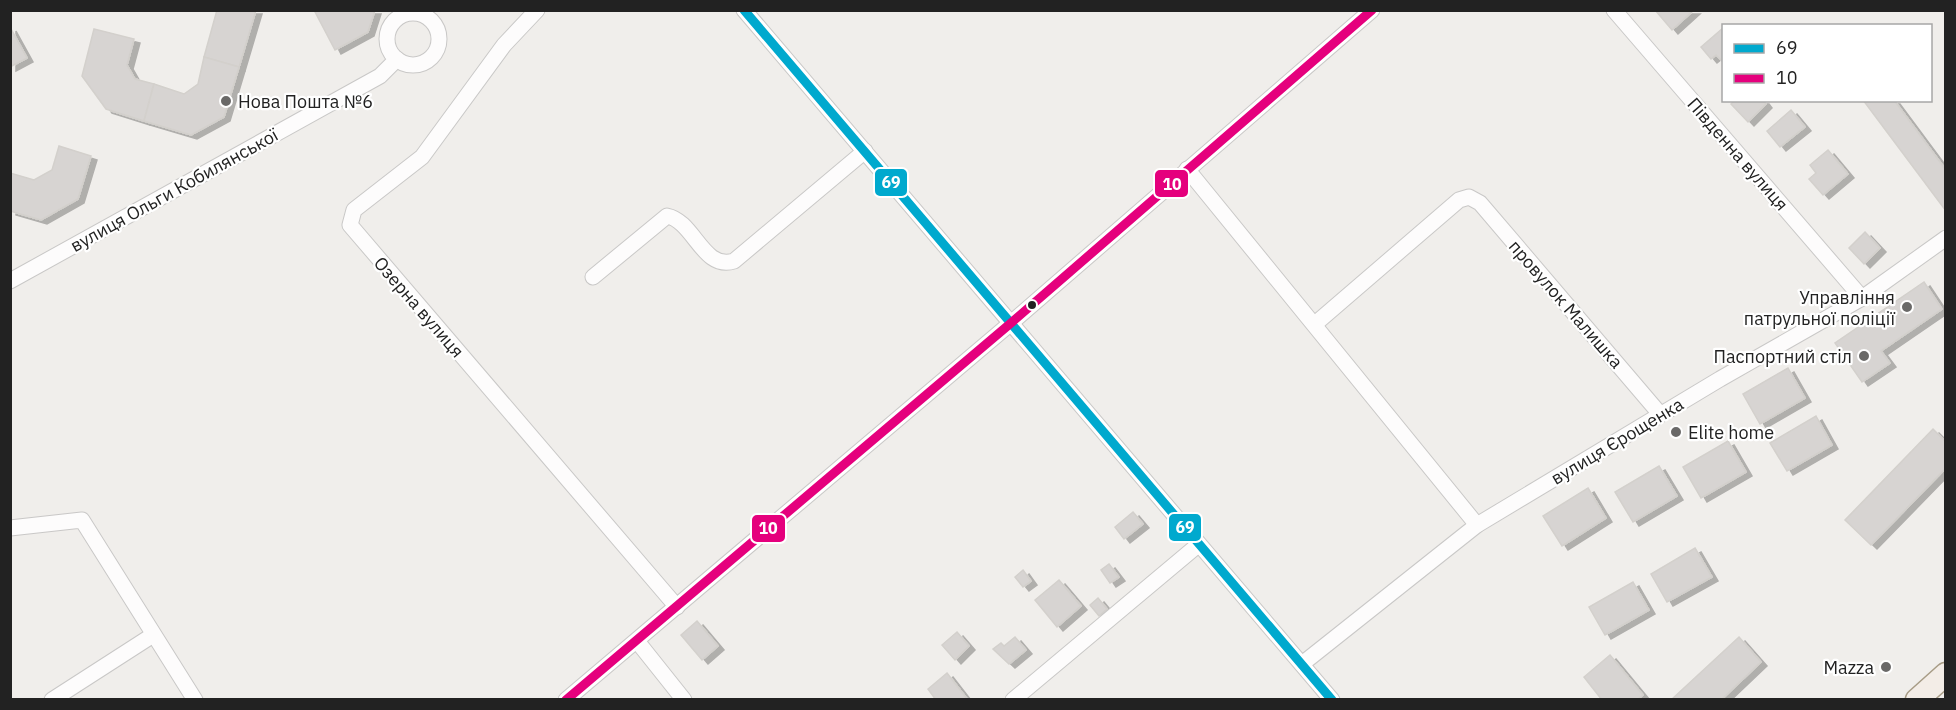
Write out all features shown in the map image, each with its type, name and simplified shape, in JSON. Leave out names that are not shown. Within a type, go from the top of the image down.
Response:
[{"type":"main road","points":[[1917,699],[1946,674]]},
{"type":"street","name":"Озерна вулиця","points":[[537,10],[504,45],[422,158],[354,210],[350,225],[677,607]]},
{"type":"street","points":[[566,699],[1011,323],[1372,10]]},
{"type":"street","name":"Південна вулиця","points":[[1614,10],[1862,298]]},
{"type":"street","points":[[749,12],[1198,545],[1332,699]]},
{"type":"street","points":[[428,14],[439,37],[435,53],[429,60],[413,65],[397,59],[388,45],[390,28],[402,16],[428,14]]},
{"type":"street","name":"вулиця Ольги Кобилянської","points":[[10,281],[380,76],[397,59]]},
{"type":"street","points":[[593,277],[667,216],[678,218],[714,261],[724,264],[734,261],[865,152]]},
{"type":"street","points":[[1187,169],[1477,525]]},
{"type":"street","name":"провулок Малишка","points":[[1315,324],[1459,200],[1469,197],[1480,203],[1660,414]]},
{"type":"street","name":"вулиця Єрощенка","points":[[1302,664],[1477,525],[1660,414],[1862,298],[1946,238]]},
{"type":"street","points":[[10,528],[82,520],[195,699]]},
{"type":"street","points":[[1012,699],[1198,545]]},
{"type":"street","points":[[52,699],[153,635]]},
{"type":"street","points":[[637,641],[684,699]]},
{"type":"building","points":[[217,10],[256,10],[239,67],[204,57]]},
{"type":"building","points":[[314,10],[375,10],[368,32],[335,50]]},
{"type":"building","points":[[1655,10],[1694,10],[1672,30]]},
{"type":"building","points":[[10,27],[27,58],[10,67]]},
{"type":"building","points":[[94,29],[134,39],[127,65],[135,79],[154,84],[144,121],[106,109],[82,76]]},
{"type":"building","points":[[1722,29],[1722,61],[1716,55],[1711,59],[1701,47]]},
{"type":"building","points":[[204,57],[239,67],[224,117],[191,135],[144,121],[154,84],[184,94],[198,84]]},
{"type":"building","points":[[1733,102],[1764,102],[1766,104],[1748,122],[1731,104]]},
{"type":"building","points":[[1864,102],[1895,102],[1946,170],[1946,211]]},
{"type":"building","points":[[1791,110],[1805,127],[1780,147],[1767,131]]},
{"type":"building","points":[[59,146],[91,156],[78,199],[41,220],[10,211],[10,173],[34,180],[52,170]]},
{"type":"building","points":[[1828,150],[1848,174],[1823,195],[1809,179],[1816,173],[1810,165]]},
{"type":"building","points":[[1865,232],[1880,248],[1864,264],[1849,248]]},
{"type":"building","points":[[1924,282],[1942,309],[1881,351],[1890,363],[1862,382],[1835,343]]},
{"type":"building","points":[[1788,368],[1805,398],[1760,424],[1743,394]]},
{"type":"building","points":[[1816,416],[1832,445],[1787,471],[1770,443]]},
{"type":"building","points":[[1933,429],[1946,442],[1946,468],[1871,545],[1845,520]]},
{"type":"building","points":[[1728,441],[1746,472],[1701,498],[1683,467]]},
{"type":"building","points":[[1659,466],[1677,496],[1633,522],[1615,492]]},
{"type":"building","points":[[1588,488],[1606,518],[1562,546],[1543,516]]},
{"type":"building","points":[[1133,512],[1143,524],[1124,539],[1115,527]]},
{"type":"building","points":[[1695,548],[1712,577],[1667,602],[1651,574]]},
{"type":"building","points":[[1109,564],[1119,577],[1110,583],[1101,570]]},
{"type":"building","points":[[1023,570],[1031,581],[1023,587],[1015,577]]},
{"type":"building","points":[[1059,580],[1081,606],[1057,627],[1035,600]]},
{"type":"building","points":[[1633,582],[1649,610],[1605,635],[1589,607]]},
{"type":"building","points":[[1098,598],[1107,609],[1099,616],[1090,605]]},
{"type":"building","points":[[697,621],[718,646],[702,660],[681,635]]},
{"type":"building","points":[[957,632],[969,646],[955,660],[942,645]]},
{"type":"building","points":[[1015,637],[1026,650],[1009,664],[993,649],[1001,643],[1004,646]]},
{"type":"building","points":[[1739,637],[1761,662],[1721,700],[1671,700]]},
{"type":"building","points":[[1610,655],[1643,695],[1637,700],[1602,700],[1584,677]]},
{"type":"building","points":[[947,673],[968,700],[936,700],[928,689]]},
{"type":"transit line","name":"69","points":[[744,10],[1332,700]]},
{"type":"transit line","name":"10","points":[[566,700],[1011,323],[1372,10]]},
{"type":"place","name":"Нова Пошта №6","points":[[226,101]]},
{"type":"place","name":"Управління патрульної поліції","points":[[1907,307]]},
{"type":"place","name":"Паспортний стіл","points":[[1864,356]]},
{"type":"place","name":"Elite home","points":[[1676,432]]},
{"type":"place","name":"Mazza","points":[[1886,667]]}]
